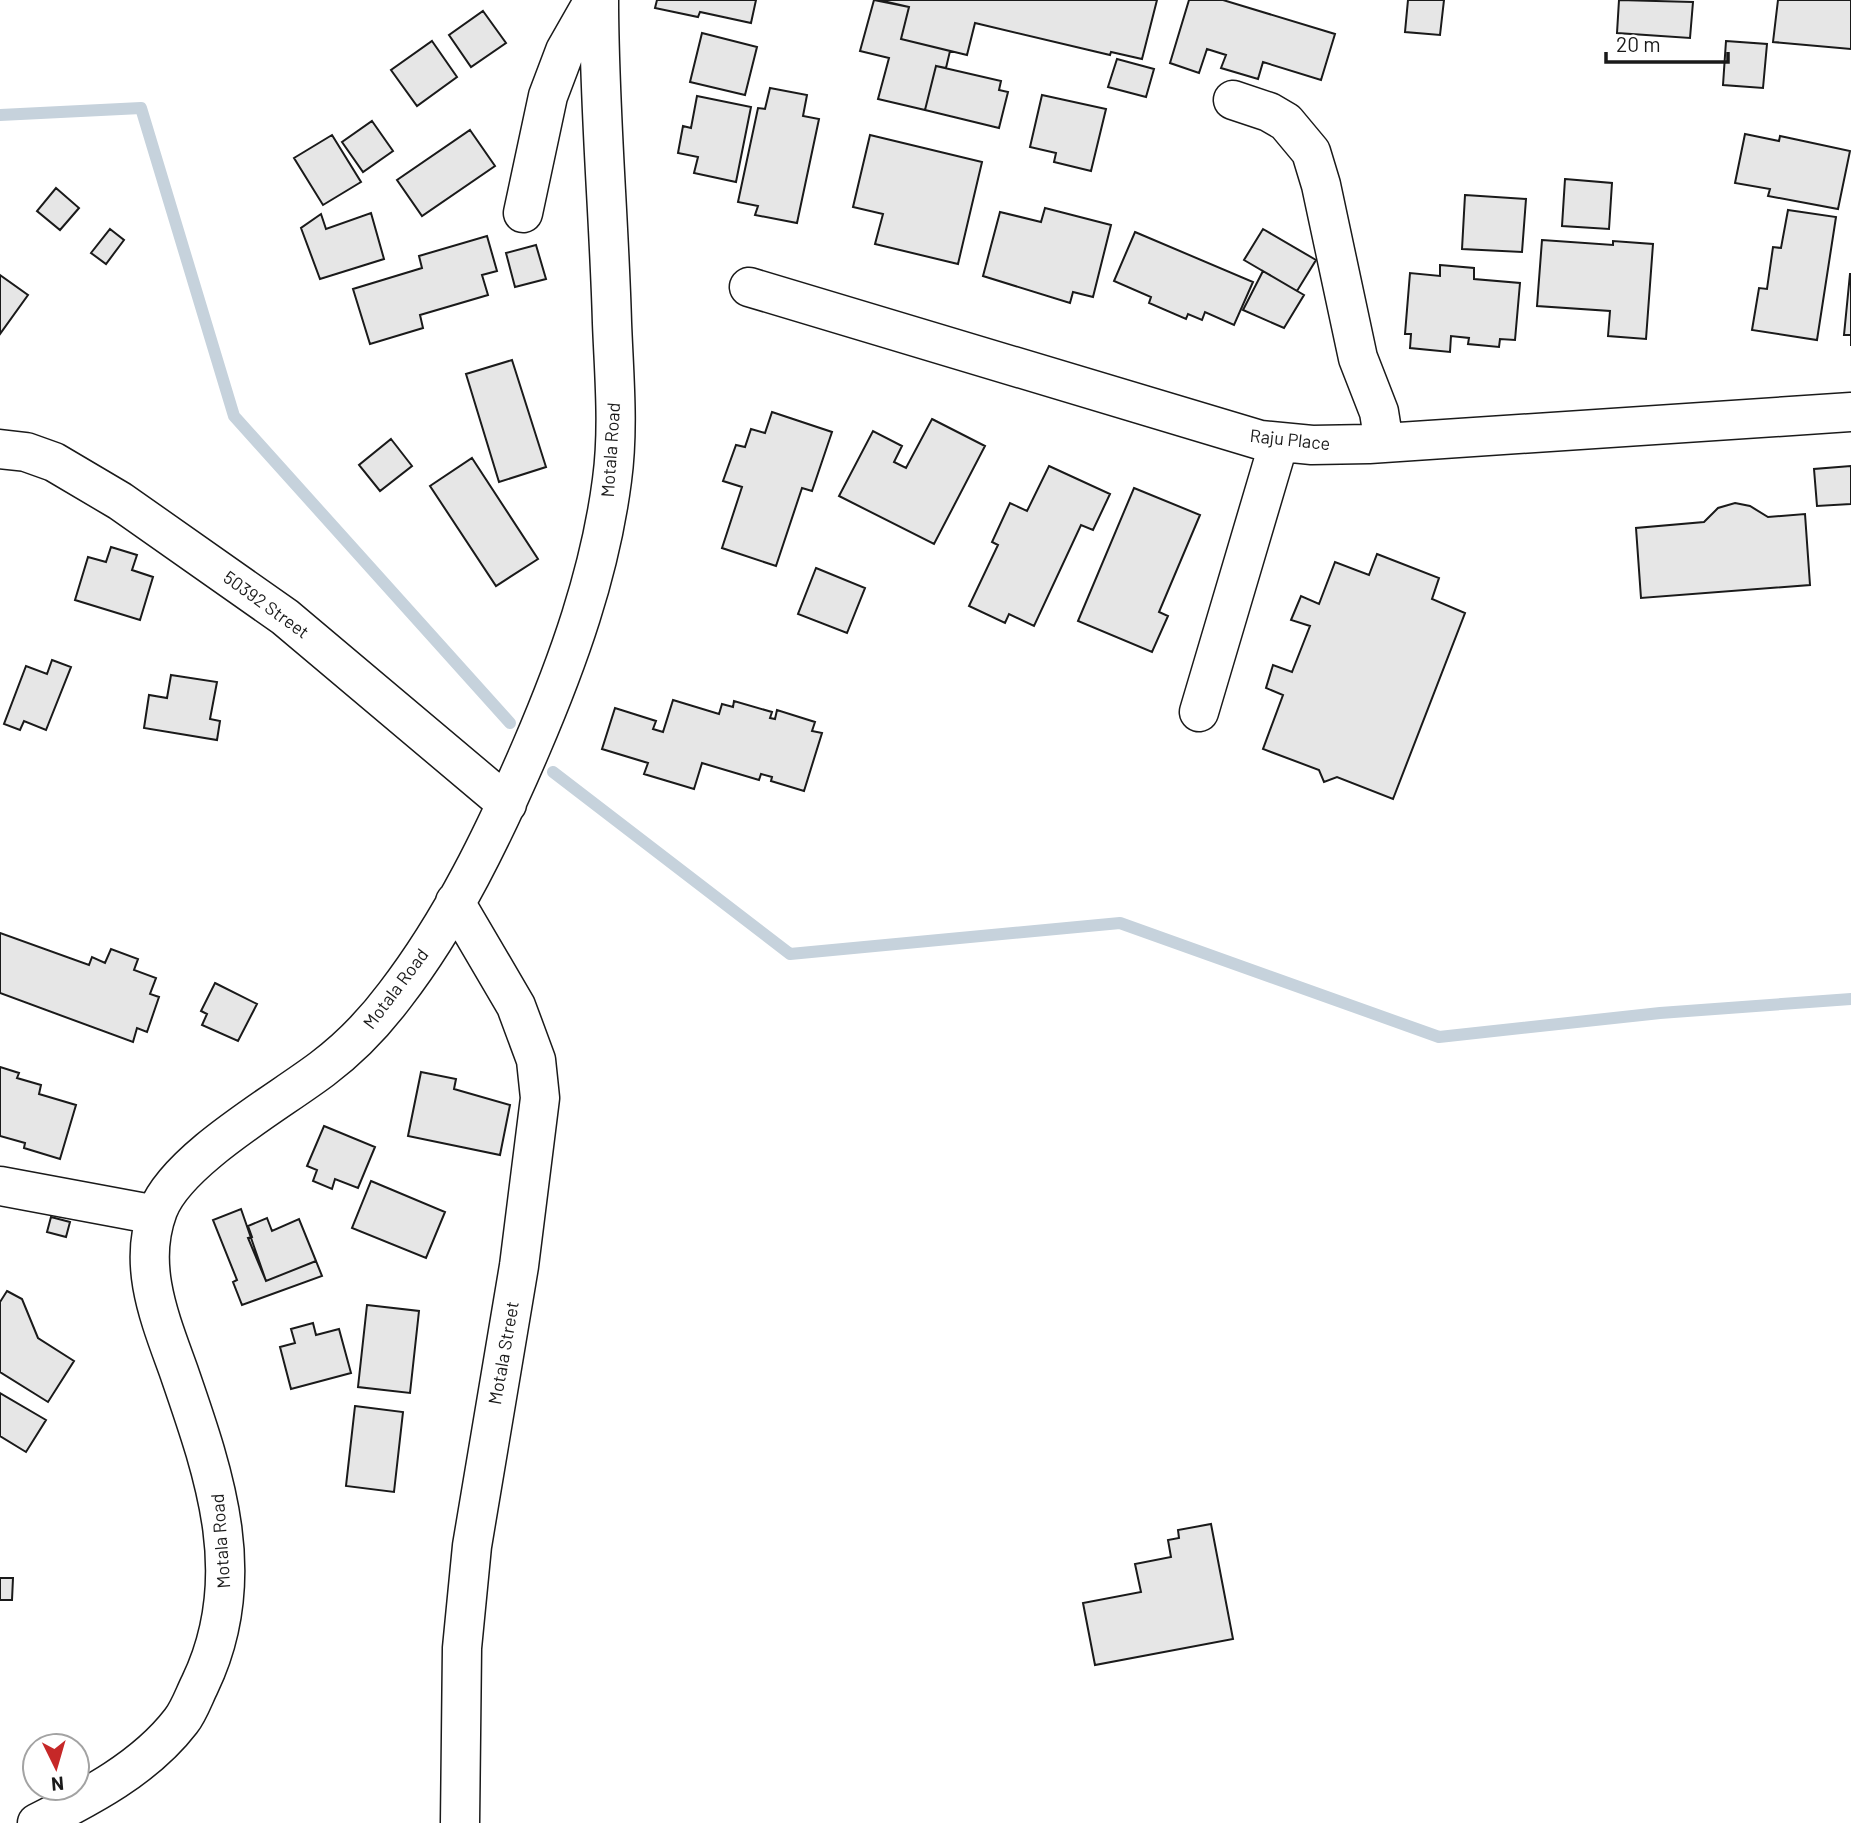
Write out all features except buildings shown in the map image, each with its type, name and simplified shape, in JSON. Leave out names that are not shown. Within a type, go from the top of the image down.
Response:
[{"type":"street","points":[[523,213],[548,96],[565,51],[596,0]]},
{"type":"street","name":"Motala Road","points":[[37,1823],[100,1791],[156,1748],[183,1719],[210,1663],[222,1620],[227,1583],[217,1488],[153,1299],[148,1261],[156,1215],[166,1194],[201,1156],[299,1086],[357,1039],[397,993],[455,902],[507,804],[577,629],[596,567],[613,478],[615,386],[596,0]]},
{"type":"street","points":[[1233,100],[1269,112],[1286,122],[1311,152],[1358,358],[1379,412],[1384,443]]},
{"type":"street","name":"Raju Place","points":[[749,287],[1237,434],[1279,442],[1312,445],[1384,443],[1851,412]]},
{"type":"street","points":[[1199,712],[1279,442]]},
{"type":"street","name":"50392 Street","points":[[0,449],[26,452],[54,462],[131,508],[285,617],[507,804]]},
{"type":"street","name":"Motala Street","points":[[455,902],[516,1006],[536,1060],[540,1098],[519,1266],[472,1546],[462,1648],[460,1823]]},
{"type":"street","points":[[0,1186],[156,1215]]},
{"type":"waterway","points":[[0,115],[141,108],[234,416],[510,723]]},
{"type":"waterway","points":[[553,772],[790,954],[1120,923],[1439,1037],[1660,1013],[1851,999]]}]
